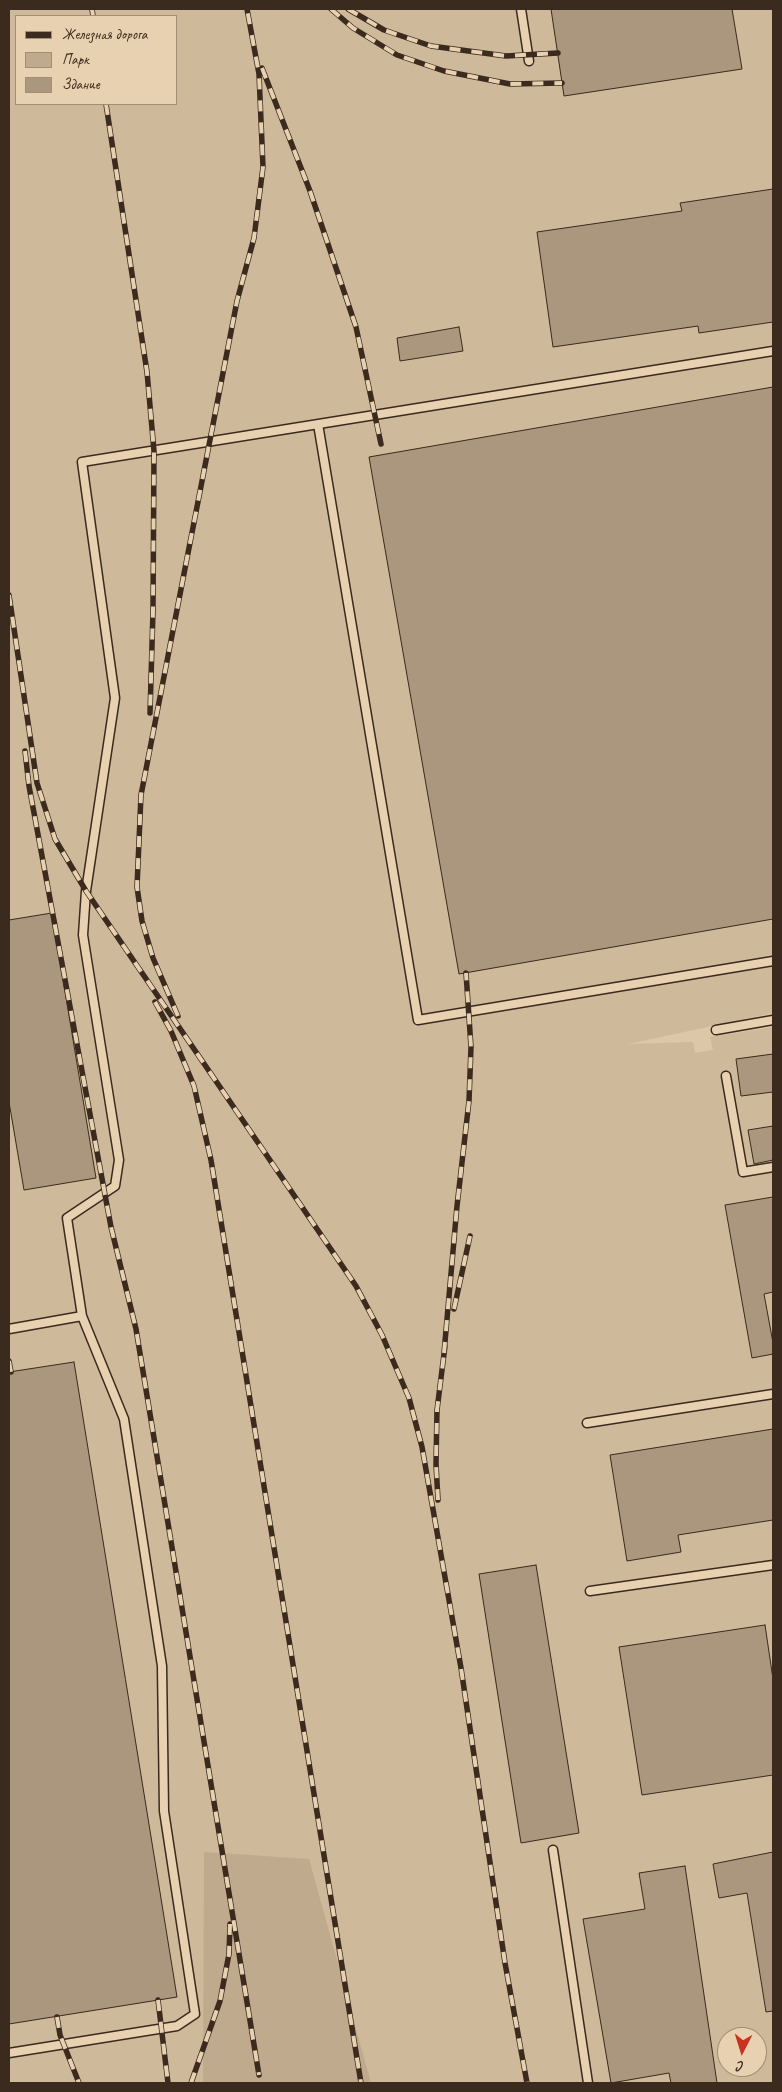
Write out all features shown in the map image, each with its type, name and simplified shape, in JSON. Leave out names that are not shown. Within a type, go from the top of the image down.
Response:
[{"type":"lane","points":[[521,9],[530,62]]},
{"type":"lane","points":[[9,2053],[177,2026],[195,2014],[164,1811],[162,1666],[124,1419],[82,1316],[67,1218],[115,1186],[119,1160],[83,934],[86,891],[115,698],[82,462],[773,351]]},
{"type":"lane","points":[[318,424],[418,1020],[773,961]]},
{"type":"lane","points":[[716,1030],[773,1020]]},
{"type":"lane","points":[[726,1076],[743,1172],[773,1167]]},
{"type":"lane","points":[[9,1329],[82,1316]]},
{"type":"lane","points":[[587,1423],[773,1394]]},
{"type":"lane","points":[[590,1590],[773,1565]]},
{"type":"lane","points":[[553,1850],[588,2083]]},
{"type":"shaded area","points":[[9,9],[773,9],[773,1013],[628,1044],[693,1042],[695,1053],[713,1050],[710,1037],[773,1027],[773,2083],[9,2083]]},
{"type":"green space","points":[[204,1852],[309,1859],[371,2083],[203,2083]]},
{"type":"building","points":[[551,9],[732,9],[742,69],[564,96]]},
{"type":"building","points":[[773,189],[773,322],[699,333],[698,326],[553,347],[537,232],[682,211],[680,203]]},
{"type":"building","points":[[459,327],[463,351],[400,361],[397,338]]},
{"type":"building","points":[[773,387],[773,919],[459,974],[369,457]]},
{"type":"building","points":[[52,913],[96,1178],[24,1190],[9,1102],[9,920]]},
{"type":"building","points":[[773,1054],[773,1092],[741,1096],[736,1059]]},
{"type":"building","points":[[773,1126],[773,1160],[754,1164],[748,1130]]},
{"type":"building","points":[[773,1197],[773,1292],[764,1294],[773,1343],[773,1354],[752,1358],[725,1205]]},
{"type":"building","points":[[74,1362],[177,1997],[9,2024],[9,1372]]},
{"type":"building","points":[[773,1429],[773,1520],[678,1535],[681,1552],[627,1561],[610,1455]]},
{"type":"building","points":[[536,1565],[579,1833],[521,1843],[479,1574]]},
{"type":"building","points":[[765,1625],[773,1679],[773,1775],[642,1795],[619,1647]]},
{"type":"building","points":[[773,1852],[773,2011],[766,2012],[747,1893],[719,1898],[713,1864]]},
{"type":"building","points":[[685,1866],[717,2083],[671,2083],[669,2073],[611,2083],[583,1919],[645,1909],[639,1873]]},
{"type":"railway","points":[[92,9],[93,15]]},
{"type":"railway","points":[[178,1016],[153,958],[142,921],[137,887],[141,795],[237,301],[254,238],[263,167],[259,74],[247,9]]},
{"type":"railway","points":[[331,9],[353,28],[397,55],[444,71],[510,84],[562,83]]},
{"type":"railway","points":[[348,9],[384,30],[431,46],[506,56],[558,53]]},
{"type":"railway","points":[[262,68],[310,191],[356,327],[381,444]]},
{"type":"railway","points":[[106,105],[147,372],[154,451],[150,713]]},
{"type":"railway","points":[[9,595],[37,783],[55,839],[86,891],[356,1286],[382,1335],[409,1398],[422,1447],[461,1668],[505,1963],[527,2083]]},
{"type":"railway","points":[[25,751],[29,786],[111,1227],[136,1329],[259,2075]]},
{"type":"railway","points":[[444,1353],[457,1206],[469,1101],[471,1047],[466,973]]},
{"type":"railway","points":[[155,1002],[171,1031],[194,1086],[211,1160],[361,2083]]},
{"type":"railway","points":[[454,1309],[470,1236]]},
{"type":"railway","points":[[438,1500],[436,1464],[437,1410],[445,1346]]},
{"type":"railway","points":[[9,1361],[11,1372]]},
{"type":"railway","points":[[191,2083],[220,2001],[229,1954],[230,1924]]},
{"type":"railway","points":[[158,2000],[168,2083]]},
{"type":"railway","points":[[57,2017],[60,2035],[79,2083]]}]
